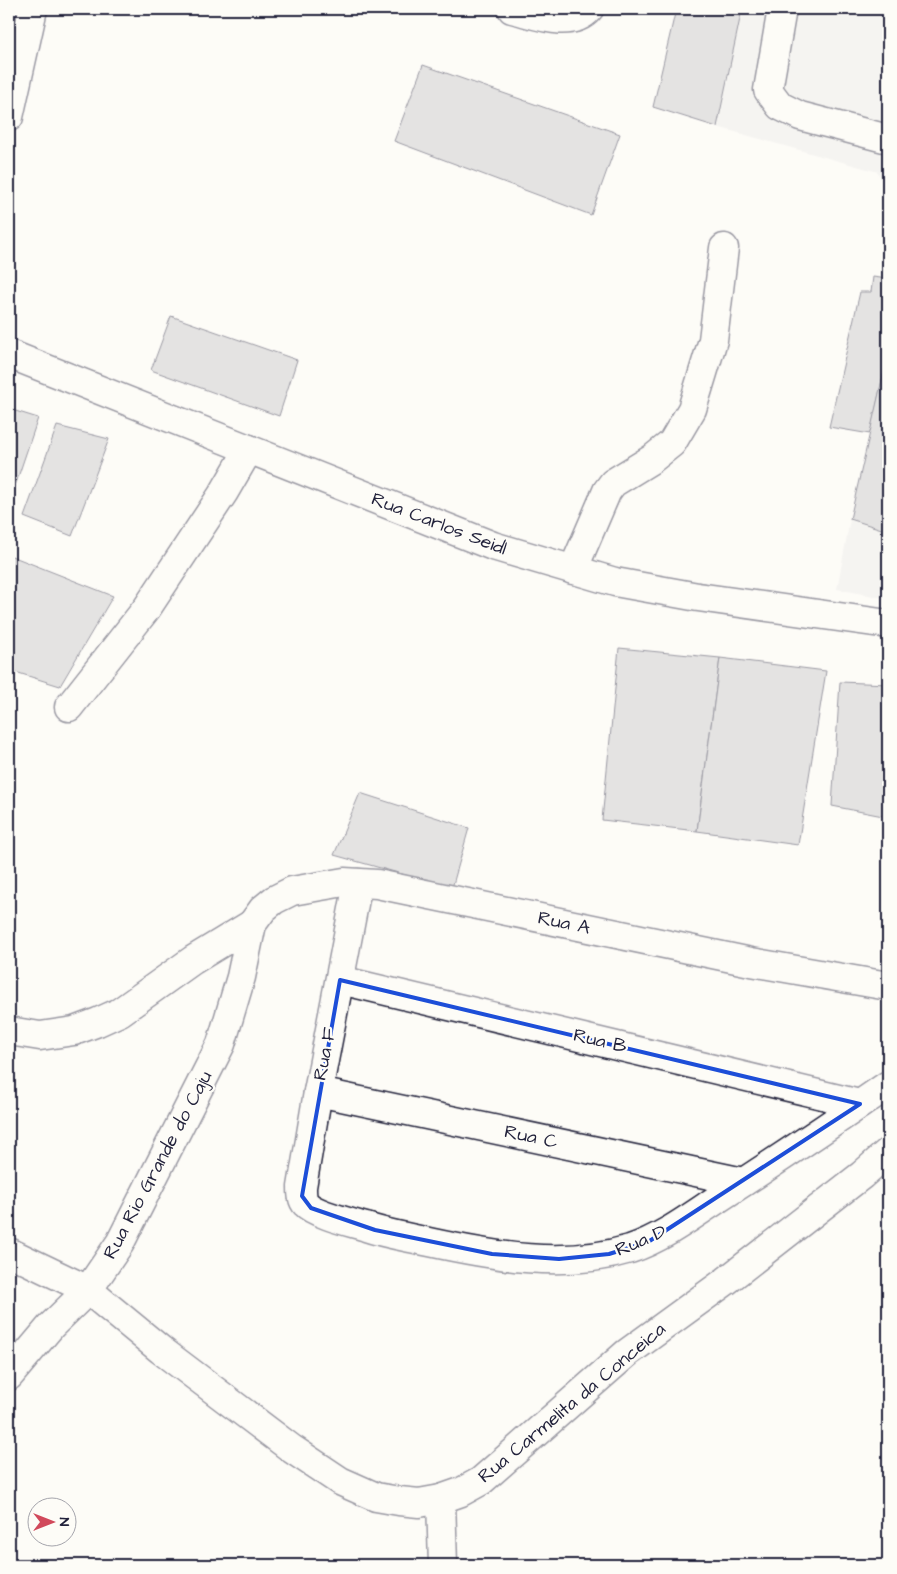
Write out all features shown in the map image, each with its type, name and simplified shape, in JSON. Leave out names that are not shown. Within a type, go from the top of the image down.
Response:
[{"type":"street","points":[[9,117],[33,9]]},
{"type":"street","points":[[512,9],[546,17],[570,19],[577,18],[589,9]]},
{"type":"street","points":[[782,9],[768,90],[780,106],[800,116],[888,139]]},
{"type":"street","points":[[573,570],[607,491],[614,483],[652,459],[672,442],[692,409],[713,340],[724,248]]},
{"type":"street","name":"Rua Carlos Seidl","points":[[9,354],[494,546],[616,582],[698,597],[888,624]]},
{"type":"street","points":[[69,707],[147,608],[224,492],[249,449]]},
{"type":"street","name":"Rua A","points":[[252,924],[262,909],[274,900],[292,891],[323,884],[358,883],[386,886],[751,962],[888,986]]},
{"type":"street","name":"Rua F","points":[[326,1214],[305,1204],[302,1196],[302,1186],[358,883]]},
{"type":"street","points":[[9,1031],[40,1036],[74,1031],[98,1022],[120,1012],[192,960],[252,924]]},
{"type":"street","name":"Rua Rio Grande do Caju","points":[[9,1376],[51,1326],[88,1290],[120,1243],[221,1044],[241,977],[252,924]]},
{"type":"street","name":"Rua B","points":[[340,980],[860,1104]]},
{"type":"street","name":"Rua D","points":[[326,1214],[375,1230],[443,1245],[528,1259],[559,1259],[609,1254],[648,1242],[743,1182],[888,1085]]},
{"type":"street","name":"Rua C","points":[[318,1092],[743,1182]]},
{"type":"street","name":"Rua Carmelita da Conceica","points":[[9,1252],[88,1290],[161,1350],[292,1450],[340,1481],[376,1497],[419,1503],[442,1499],[461,1492],[481,1481],[626,1353],[726,1281],[862,1175],[888,1152]]},
{"type":"street","points":[[442,1499],[443,1565]]},
{"type":"highlighted area","points":[[340,980],[860,1104],[648,1242],[609,1254],[559,1259],[492,1254],[375,1230],[311,1208],[302,1196]]},
{"type":"shaded area","points":[[742,9],[888,9],[888,200],[878,172],[717,127]]},
{"type":"shaded area","points":[[873,277],[888,279],[888,599],[837,589],[850,519],[870,434],[829,427],[860,292],[871,292]]},
{"type":"building","points":[[676,9],[742,9],[717,127],[653,107]]},
{"type":"building","points":[[423,65],[620,134],[591,215],[394,141]]},
{"type":"building","points":[[873,277],[888,279],[888,354],[870,434],[829,427],[860,292],[871,292]]},
{"type":"building","points":[[171,316],[297,360],[279,416],[151,370]]},
{"type":"building","points":[[888,354],[888,531],[850,519]]},
{"type":"building","points":[[9,409],[38,418],[9,504]]},
{"type":"building","points":[[57,426],[109,439],[72,536],[24,517]]},
{"type":"building","points":[[9,555],[113,596],[60,686],[9,670]]},
{"type":"building","points":[[619,648],[720,658],[697,831],[602,820]]},
{"type":"building","points":[[720,658],[826,671],[798,845],[697,831]]},
{"type":"building","points":[[840,682],[888,684],[888,817],[832,806]]},
{"type":"building","points":[[360,793],[469,828],[452,888],[334,855]]}]
